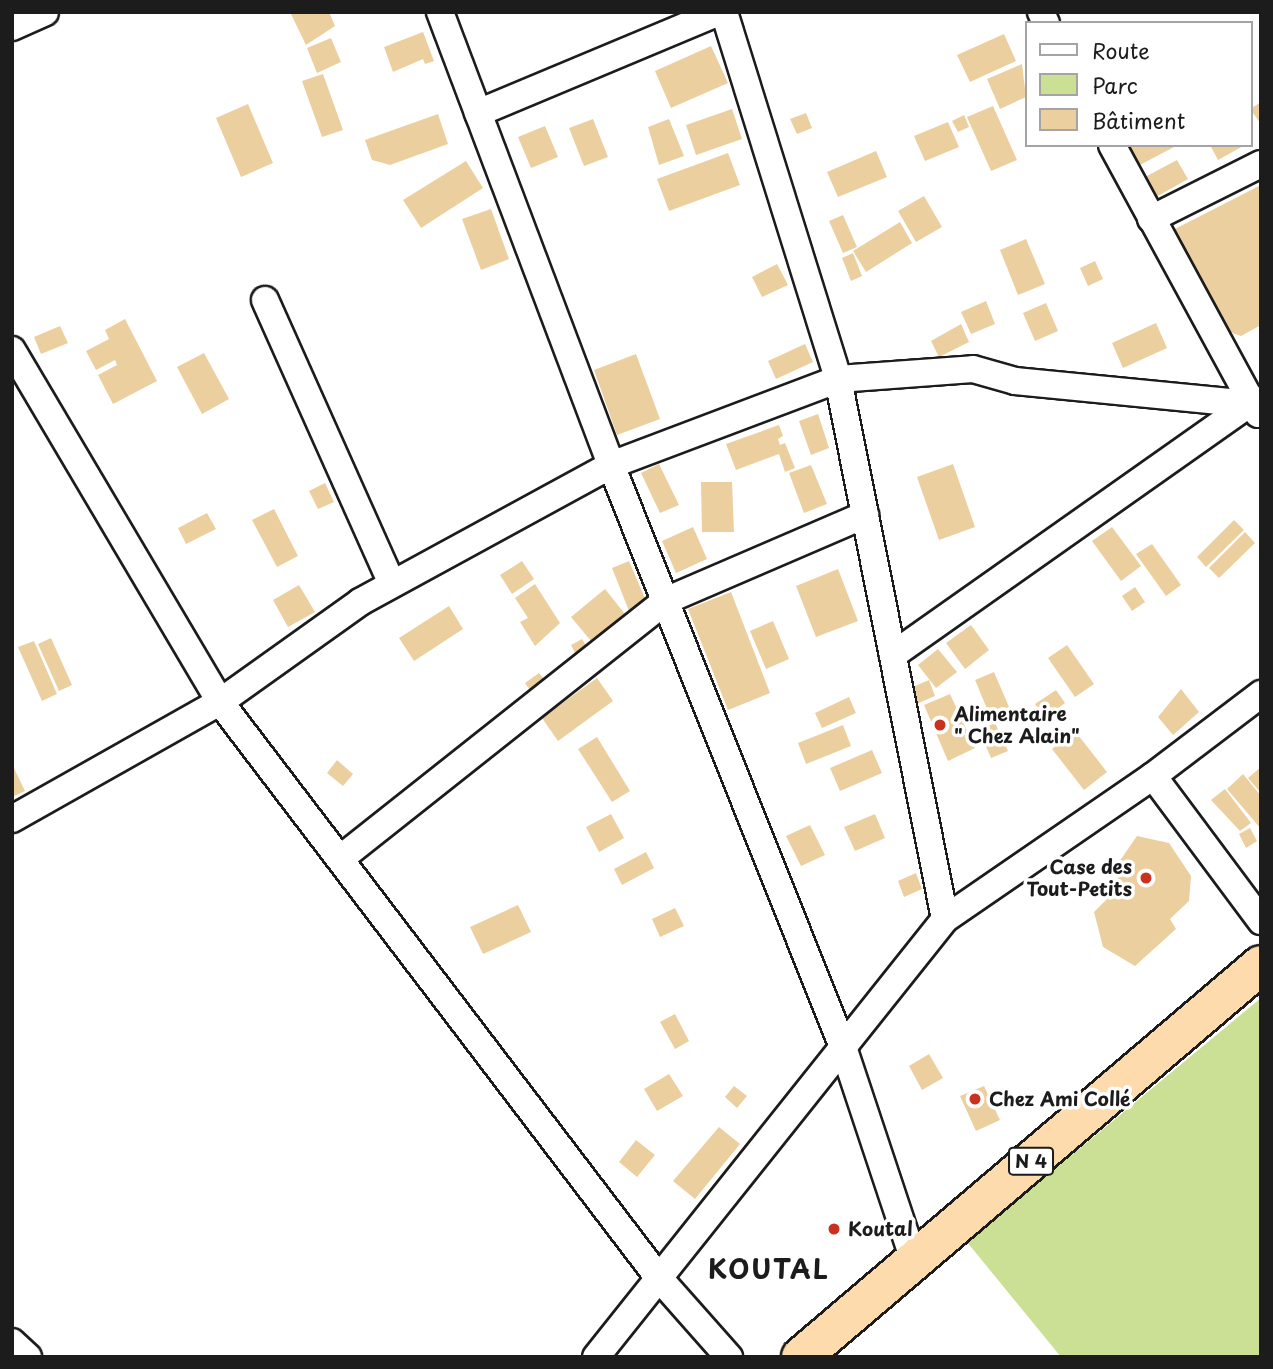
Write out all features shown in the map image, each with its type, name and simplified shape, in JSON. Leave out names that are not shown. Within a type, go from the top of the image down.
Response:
[{"type":"highway","name":"N 4","points":[[800,1357],[1261,965]]},
{"type":"street","points":[[12,26],[45,12]]},
{"type":"street","points":[[440,12],[611,465],[843,1047],[914,1260]]},
{"type":"street","points":[[478,113],[722,12],[838,379],[945,919]]},
{"type":"street","points":[[1113,147],[1257,405]]},
{"type":"street","points":[[1151,219],[1261,164]]},
{"type":"street","points":[[265,300],[392,584]]},
{"type":"street","points":[[12,350],[220,702],[659,1278],[729,1357]]},
{"type":"street","points":[[12,819],[220,702],[392,584],[611,465],[838,379],[973,369],[1015,380],[1257,405]]},
{"type":"street","points":[[892,655],[1257,405]]},
{"type":"street","points":[[340,859],[665,601],[865,515]]},
{"type":"street","points":[[596,1357],[945,919],[1153,776],[1261,694]]},
{"type":"street","points":[[1153,776],[1261,921]]},
{"type":"street","points":[[12,1342],[28,1357]]},
{"type":"green space","points":[[1261,998],[1261,1357],[1061,1357],[967,1242]]},
{"type":"building","points":[[290,12],[329,12],[335,26],[306,45]]},
{"type":"building","points":[[423,32],[434,61],[425,64],[423,59],[393,72],[384,47]]},
{"type":"building","points":[[1004,34],[1016,61],[970,82],[957,55]]},
{"type":"building","points":[[331,38],[341,62],[317,73],[307,48]]},
{"type":"building","points":[[711,46],[728,83],[671,108],[655,71]]},
{"type":"building","points":[[1022,64],[1024,98],[1000,109],[987,79]]},
{"type":"building","points":[[323,74],[343,130],[322,137],[302,81]]},
{"type":"building","points":[[1261,102],[1261,124],[1252,112],[1252,108]]},
{"type":"building","points":[[248,104],[273,163],[241,177],[216,118]]},
{"type":"building","points":[[993,106],[1017,160],[991,171],[967,117]]},
{"type":"building","points":[[732,109],[742,139],[696,155],[686,125]]},
{"type":"building","points":[[806,113],[812,128],[797,134],[790,119]]},
{"type":"building","points":[[438,114],[448,144],[390,165],[372,160],[365,140]]},
{"type":"building","points":[[964,115],[969,127],[958,132],[952,121]]},
{"type":"building","points":[[593,119],[608,157],[584,166],[569,128]]},
{"type":"building","points":[[669,119],[684,156],[659,165],[648,127]]},
{"type":"building","points":[[948,122],[959,147],[925,161],[914,136]]},
{"type":"building","points":[[545,126],[558,157],[531,168],[518,137]]},
{"type":"building","points":[[1128,147],[1174,147],[1138,166]]},
{"type":"building","points":[[1211,147],[1241,147],[1218,160]]},
{"type":"building","points":[[876,151],[887,177],[838,197],[827,172]]},
{"type":"building","points":[[728,153],[740,185],[669,211],[657,179]]},
{"type":"building","points":[[1177,160],[1188,179],[1156,197],[1145,177]]},
{"type":"building","points":[[466,161],[483,188],[421,228],[403,200]]},
{"type":"building","points":[[1261,185],[1261,325],[1241,336],[1213,326],[1167,233]]},
{"type":"building","points":[[924,196],[942,227],[916,242],[898,211]]},
{"type":"building","points":[[491,209],[509,259],[481,270],[462,219]]},
{"type":"building","points":[[843,215],[857,247],[843,253],[829,221]]},
{"type":"building","points":[[900,222],[912,243],[866,272],[853,251]]},
{"type":"building","points":[[1026,239],[1045,284],[1018,295],[1000,250]]},
{"type":"building","points":[[853,253],[862,276],[851,281],[842,258]]},
{"type":"building","points":[[1095,261],[1103,279],[1088,286],[1080,268]]},
{"type":"building","points":[[777,264],[788,285],[762,297],[752,277]]},
{"type":"building","points":[[986,301],[995,324],[971,334],[961,312]]},
{"type":"building","points":[[1046,303],[1058,331],[1035,341],[1023,313]]},
{"type":"building","points":[[125,319],[157,381],[113,404],[98,375],[117,365],[115,360],[96,370],[86,351],[109,339],[105,330]]},
{"type":"building","points":[[1156,323],[1167,348],[1123,368],[1112,343]]},
{"type":"building","points":[[961,324],[969,342],[939,357],[931,341]]},
{"type":"building","points":[[60,326],[68,343],[41,354],[34,337]]},
{"type":"building","points":[[805,344],[813,362],[776,379],[768,361]]},
{"type":"building","points":[[204,353],[229,399],[202,414],[177,367]]},
{"type":"building","points":[[636,354],[660,419],[617,435],[594,370]]},
{"type":"building","points":[[818,414],[829,448],[811,455],[799,421]]},
{"type":"building","points":[[779,425],[783,436],[778,439],[780,445],[785,443],[795,468],[785,472],[779,454],[736,470],[726,444]]},
{"type":"building","points":[[659,464],[679,505],[660,513],[641,473]]},
{"type":"building","points":[[953,464],[975,527],[939,540],[917,477]]},
{"type":"building","points":[[811,465],[827,504],[804,513],[789,473]]},
{"type":"building","points":[[701,482],[732,482],[734,532],[702,532]]},
{"type":"building","points":[[325,483],[334,502],[318,509],[309,491]]},
{"type":"building","points":[[274,509],[298,556],[277,567],[252,520]]},
{"type":"building","points":[[207,513],[216,529],[186,544],[178,528]]},
{"type":"building","points":[[1234,520],[1244,530],[1206,567],[1197,557]]},
{"type":"building","points":[[693,527],[707,559],[676,573],[662,541]]},
{"type":"building","points":[[1112,527],[1141,566],[1121,581],[1092,541]]},
{"type":"building","points":[[1245,532],[1255,543],[1219,578],[1209,568]]},
{"type":"building","points":[[1152,544],[1181,585],[1166,596],[1136,554]]},
{"type":"building","points":[[522,561],[534,579],[512,594],[500,575]]},
{"type":"building","points":[[629,561],[649,608],[631,616],[612,568]]},
{"type":"building","points":[[838,569],[858,621],[816,637],[796,586]]},
{"type":"building","points":[[535,584],[560,623],[535,646],[520,622],[528,618],[515,598]]},
{"type":"building","points":[[299,585],[315,612],[288,627],[273,600]]},
{"type":"building","points":[[1135,587],[1145,602],[1132,611],[1122,596]]},
{"type":"building","points":[[605,589],[629,619],[596,647],[571,617]]},
{"type":"building","points":[[731,592],[770,693],[728,710],[688,609]]},
{"type":"building","points":[[449,606],[463,629],[414,661],[399,638]]},
{"type":"building","points":[[773,621],[789,659],[766,669],[750,631]]},
{"type":"building","points":[[971,625],[989,650],[965,669],[946,643]]},
{"type":"building","points":[[51,638],[72,685],[59,691],[38,644]]},
{"type":"building","points":[[582,639],[591,654],[579,661],[571,645]]},
{"type":"building","points":[[34,641],[57,694],[42,701],[18,647]]},
{"type":"building","points":[[1067,645],[1094,684],[1075,697],[1048,658]]},
{"type":"building","points":[[938,649],[957,672],[936,688],[918,665]]},
{"type":"building","points":[[994,672],[1012,714],[993,723],[975,680]]},
{"type":"building","points":[[539,673],[547,683],[532,693],[525,683]]},
{"type":"building","points":[[597,678],[613,701],[558,741],[542,718]]},
{"type":"building","points":[[929,680],[935,696],[914,705],[908,689]]},
{"type":"building","points":[[1181,689],[1199,712],[1173,735],[1158,717]]},
{"type":"building","points":[[1056,690],[1065,703],[1045,718],[1035,704]]},
{"type":"building","points":[[950,694],[975,748],[948,761],[924,705]]},
{"type":"building","points":[[849,697],[856,713],[822,728],[815,713]]},
{"type":"building","points":[[995,723],[1008,751],[991,758],[979,730]]},
{"type":"building","points":[[843,725],[851,746],[806,764],[798,743]]},
{"type":"building","points":[[1075,731],[1107,772],[1084,790],[1052,749]]},
{"type":"building","points":[[597,737],[630,791],[612,802],[578,749]]},
{"type":"building","points":[[872,750],[882,773],[840,791],[830,768]]},
{"type":"building","points":[[337,760],[353,774],[343,786],[327,773]]},
{"type":"building","points":[[12,764],[25,791],[12,797]]},
{"type":"building","points":[[1261,767],[1261,793],[1248,778]]},
{"type":"building","points":[[1243,774],[1261,796],[1261,829],[1227,789]]},
{"type":"building","points":[[1225,789],[1251,823],[1240,831],[1211,800]]},
{"type":"building","points":[[611,814],[624,838],[599,852],[586,827]]},
{"type":"building","points":[[875,814],[885,838],[855,851],[844,827]]},
{"type":"building","points":[[810,825],[825,855],[801,866],[786,836]]},
{"type":"building","points":[[1250,828],[1257,841],[1246,848],[1239,834]]},
{"type":"building","points":[[1137,836],[1169,843],[1191,876],[1189,901],[1170,919],[1176,929],[1135,966],[1103,947],[1094,912],[1117,889],[1119,862]]},
{"type":"building","points":[[646,852],[654,868],[622,885],[614,869]]},
{"type":"building","points":[[916,873],[922,889],[904,897],[898,881]]},
{"type":"building","points":[[518,905],[531,932],[483,954],[470,927]]},
{"type":"building","points":[[675,908],[684,926],[660,937],[652,919]]},
{"type":"building","points":[[675,1014],[689,1041],[675,1049],[660,1022]]},
{"type":"building","points":[[929,1054],[943,1078],[922,1090],[909,1066]]},
{"type":"building","points":[[669,1074],[683,1096],[657,1111],[644,1089]]},
{"type":"building","points":[[734,1086],[747,1096],[737,1108],[725,1097]]},
{"type":"building","points":[[984,1086],[1000,1120],[976,1131],[960,1096]]},
{"type":"building","points":[[719,1127],[740,1144],[695,1199],[673,1181]]},
{"type":"building","points":[[636,1140],[655,1155],[637,1177],[619,1162]]},
{"type":"place","name":"Alimentaire \" Chez Alain\"","points":[[940,725]]},
{"type":"place","name":"Case des Tout-Petits","points":[[1146,878]]},
{"type":"place","name":"Chez Ami Collé","points":[[975,1099]]},
{"type":"place","name":"Koutal","points":[[834,1229]]},
{"type":"district","name":"KOUTAL","points":[[769,1269]]}]
